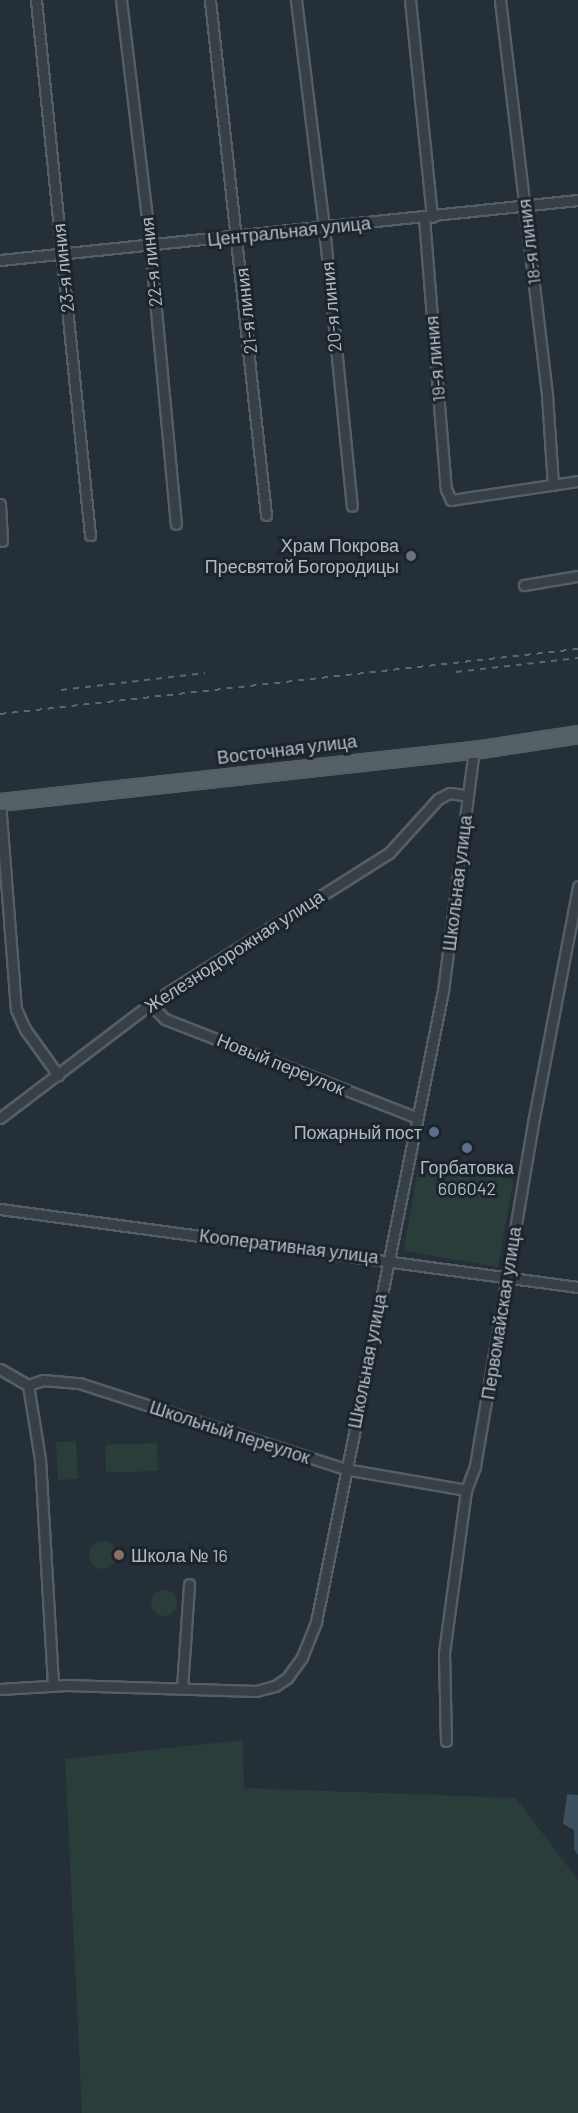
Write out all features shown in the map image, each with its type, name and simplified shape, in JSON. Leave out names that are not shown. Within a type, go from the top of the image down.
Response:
[{"type":"main road","name":"Восточная улица","points":[[0,802],[474,750],[578,734]]},
{"type":"street","name":"23-я линия","points":[[36,0],[90,535]]},
{"type":"street","name":"22-я линия","points":[[121,0],[150,245],[176,524]]},
{"type":"street","name":"21-я линия","points":[[210,0],[238,236],[267,515]]},
{"type":"street","name":"20-я линия","points":[[296,0],[324,227],[352,506]]},
{"type":"street","name":"19-я линия","points":[[410,0],[428,217],[446,489],[451,500],[552,485]]},
{"type":"street","name":"18-я линия","points":[[500,0],[526,206],[552,485]]},
{"type":"street","name":"Центральная улица","points":[[0,260],[578,200]]},
{"type":"street","points":[[552,485],[578,481]]},
{"type":"street","points":[[0,504],[2,541]]},
{"type":"street","points":[[524,585],[578,576]]},
{"type":"street","name":"Школьная улица","points":[[0,1689],[53,1686],[256,1690],[275,1686],[287,1678],[302,1657],[316,1622],[443,991],[474,750]]},
{"type":"street","name":"Железнодорожная улица","points":[[0,1118],[150,1004],[389,853],[438,799],[450,793],[468,796]]},
{"type":"street","points":[[0,802],[16,1009],[25,1029],[58,1075]]},
{"type":"street","name":"Первомайская улица","points":[[446,1741],[444,1653],[466,1490],[475,1466],[506,1277],[578,886]]},
{"type":"street","name":"Новый переулок","points":[[150,1004],[165,1018],[417,1118]]},
{"type":"street","name":"Кооперативная улица","points":[[0,1209],[388,1259],[578,1287]]},
{"type":"street","points":[[0,1369],[28,1385],[40,1459],[53,1686]]},
{"type":"street","name":"Школьный переулок","points":[[28,1385],[43,1380],[79,1383],[345,1469],[466,1490]]},
{"type":"street","points":[[182,1689],[189,1584]]},
{"type":"green space","points":[[419,1163],[514,1180],[498,1267],[404,1251]]},
{"type":"green space","points":[[76,1441],[78,1479],[58,1480],[56,1442]]},
{"type":"green space","points":[[157,1443],[158,1471],[106,1473],[105,1445]]},
{"type":"green space","points":[[103,1541],[113,1545],[117,1555],[113,1565],[103,1569],[93,1565],[89,1555],[93,1545]]},
{"type":"green space","points":[[164,1590],[174,1593],[177,1603],[174,1613],[164,1616],[154,1613],[151,1603],[154,1593]]},
{"type":"green space","points":[[243,1740],[244,1788],[516,1798],[578,1880],[578,2113],[82,2113],[65,1759]]},
{"type":"water","points":[[567,1794],[578,1795],[578,1855],[574,1849],[574,1830],[563,1824]]},
{"type":"railway","points":[[0,714],[578,649]]},
{"type":"railway","points":[[456,672],[578,658]]},
{"type":"railway","points":[[61,690],[205,673]]},
{"type":"place","name":"Храм Покрова Пресвятой Богородицы","points":[[411,556]]},
{"type":"place","name":"Пожарный пост","points":[[434,1132]]},
{"type":"place","name":"Горбатовка 606042","points":[[467,1148]]},
{"type":"place","name":"Школа № 16","points":[[119,1555]]}]
